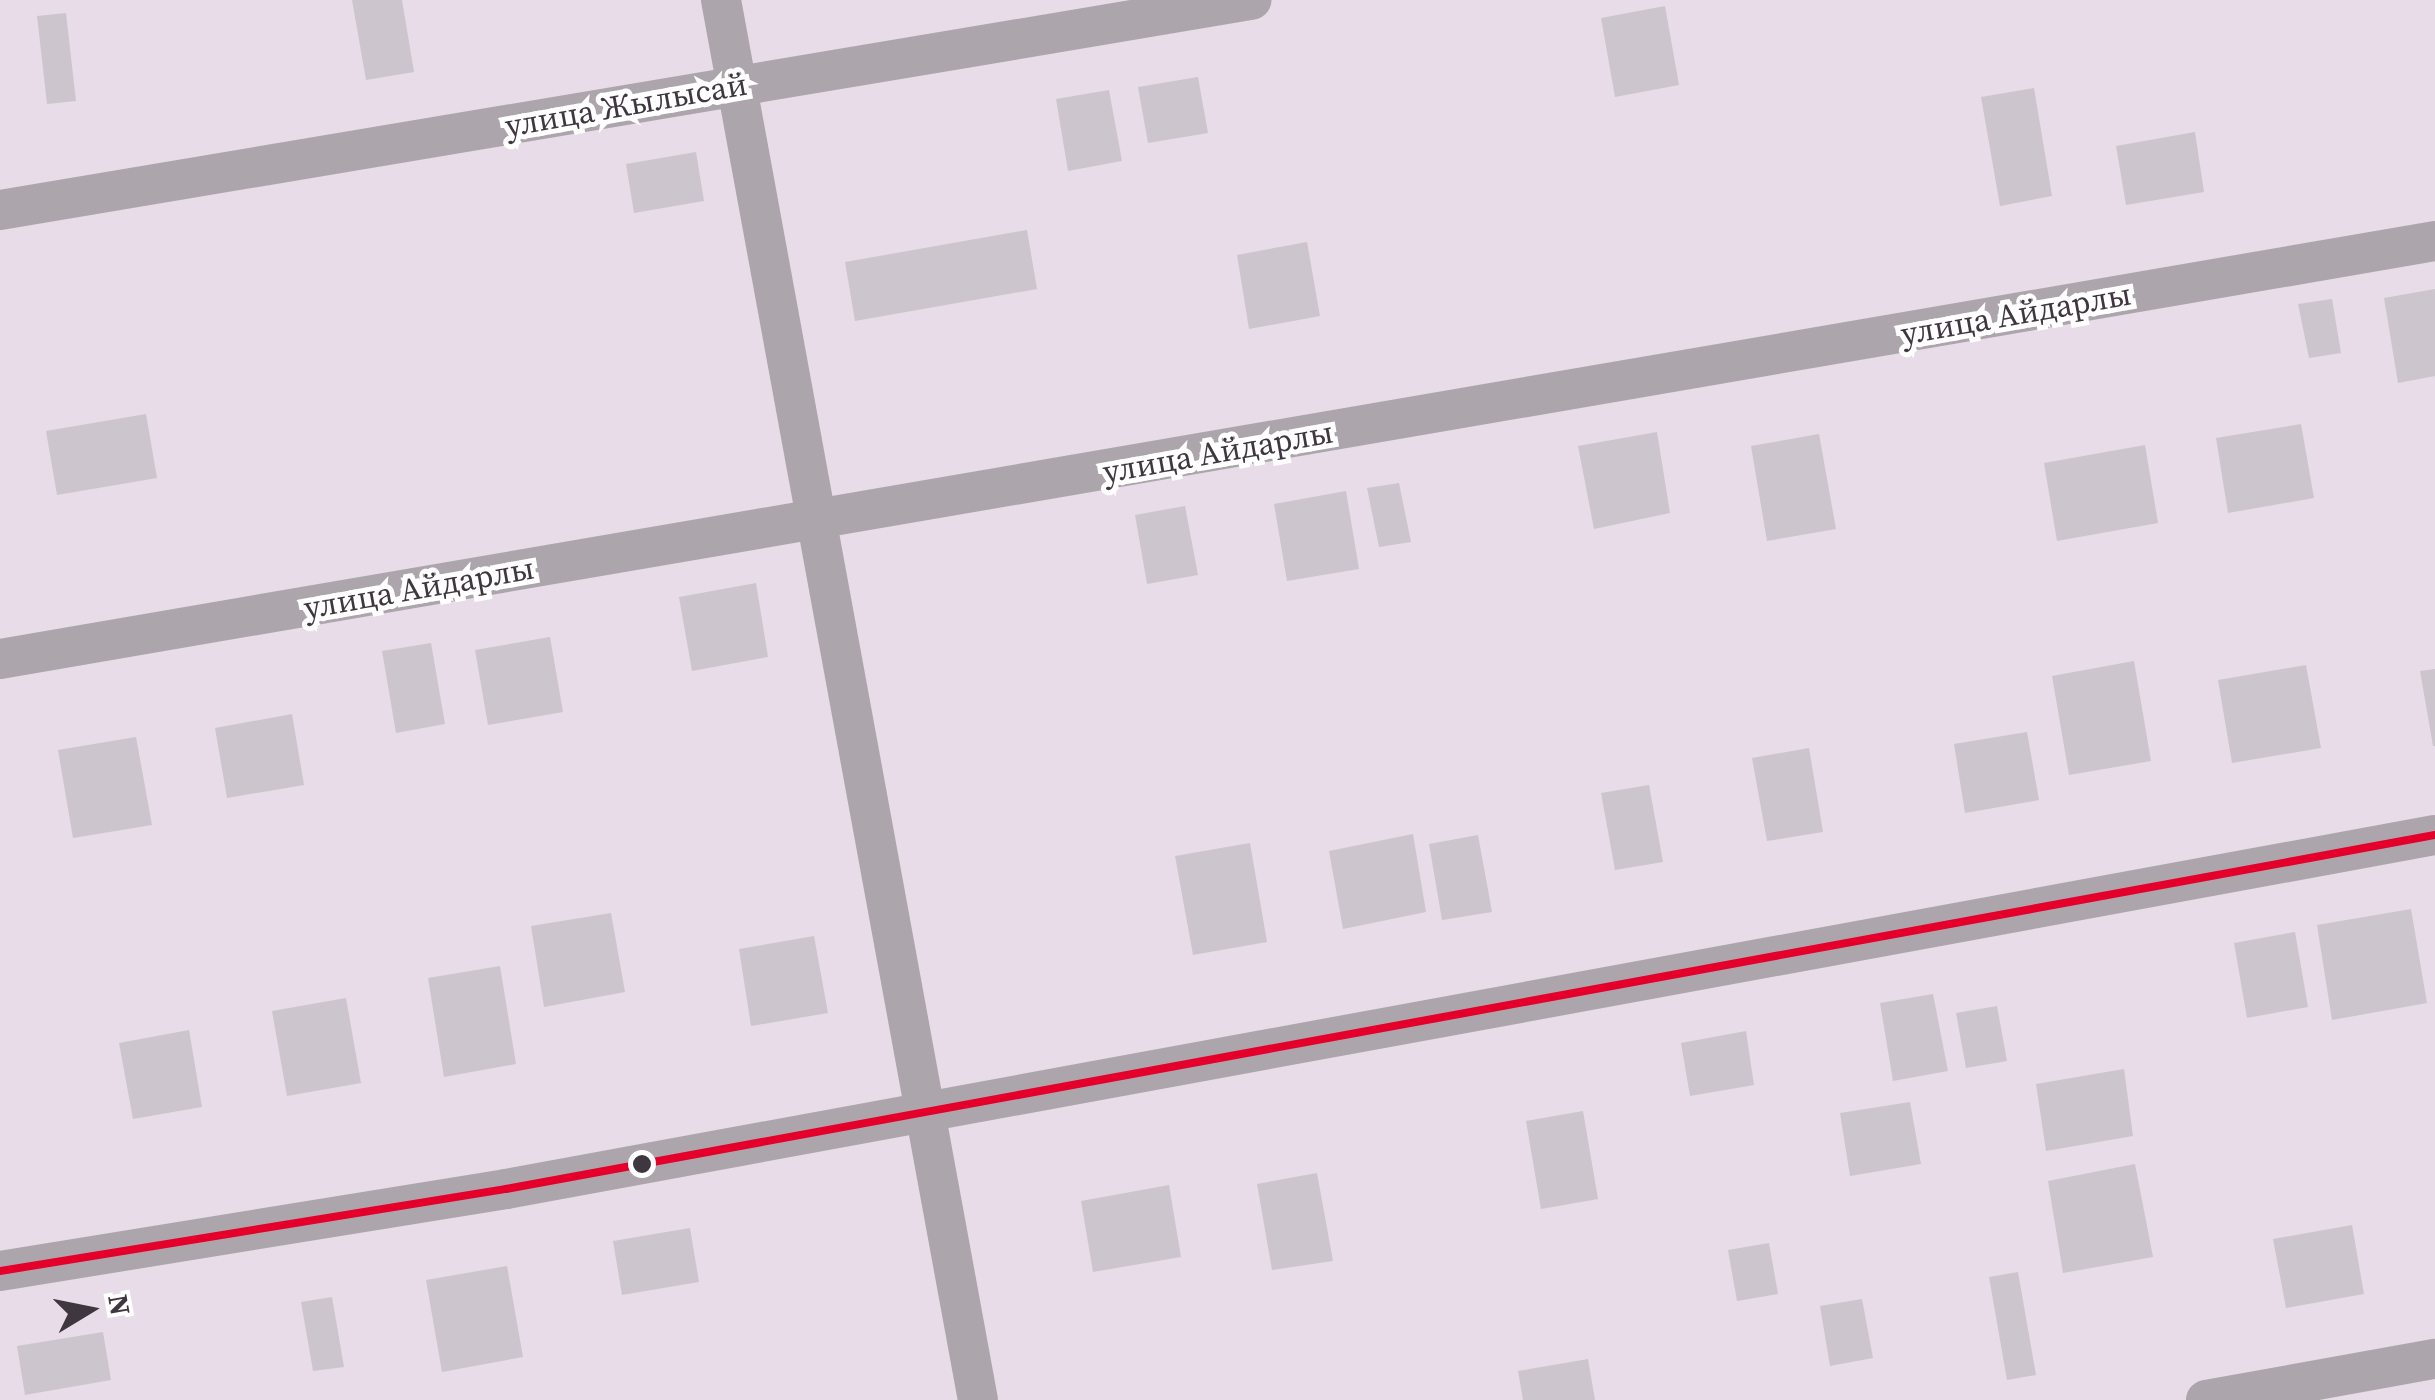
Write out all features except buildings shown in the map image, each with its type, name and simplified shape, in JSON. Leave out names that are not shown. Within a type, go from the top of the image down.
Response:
[{"type":"street","points":[[721,0],[978,1400]]},
{"type":"street","name":"улица Жылысай","points":[[0,210],[1251,0]]},
{"type":"street","name":"улица Айдарлы","points":[[0,659],[816,522],[2435,241]]},
{"type":"street","points":[[0,1270],[925,1112],[2435,835]]},
{"type":"street","points":[[2206,1400],[2435,1358]]},
{"type":"transit line","points":[[0,1271],[506,1189],[2435,835]]}]
